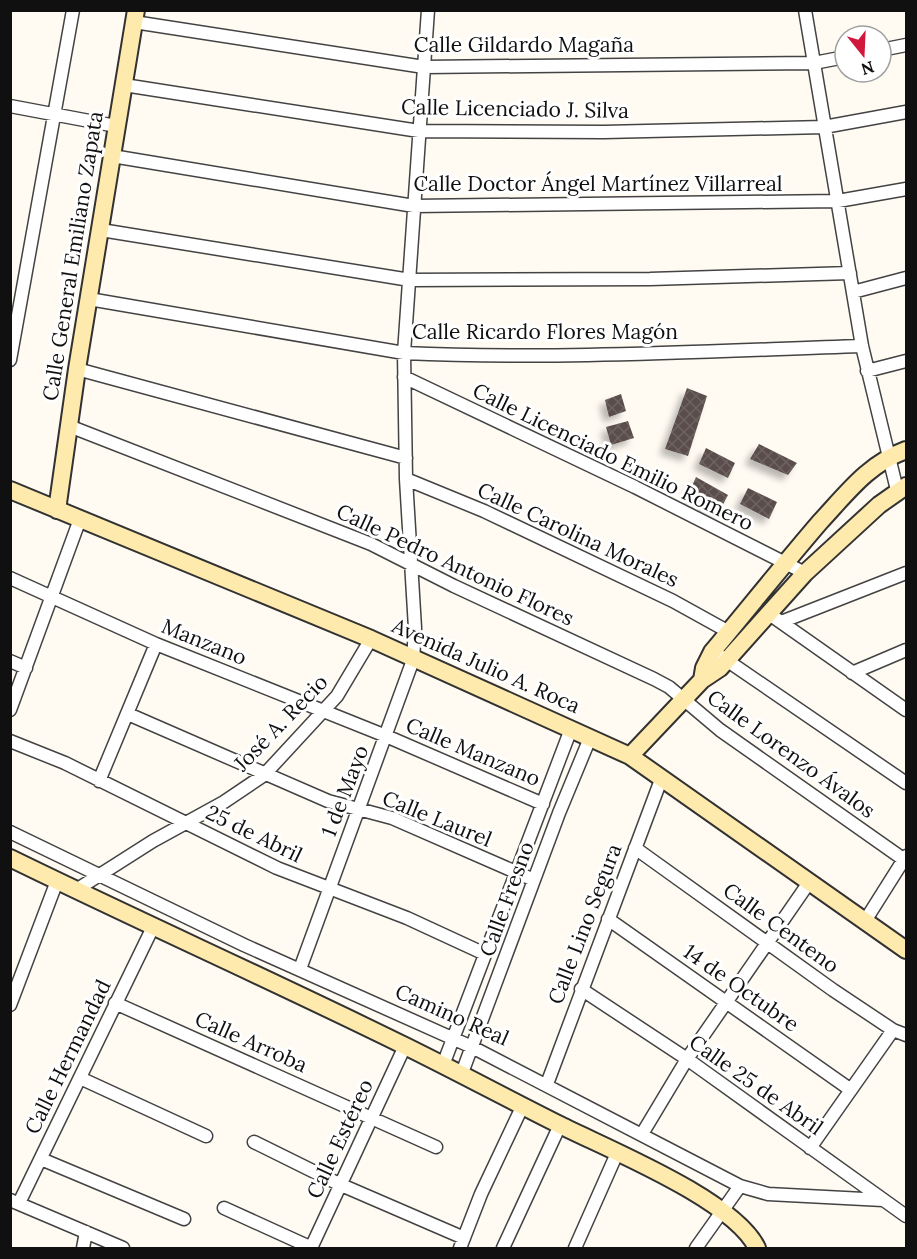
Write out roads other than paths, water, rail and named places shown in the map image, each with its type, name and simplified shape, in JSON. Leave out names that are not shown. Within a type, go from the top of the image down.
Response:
[{"type":"street","points":[[10,360],[74,10]]},
{"type":"street","name":"1 de Mayo","points":[[300,969],[413,660],[415,628],[406,479],[404,353],[428,10]]},
{"type":"street","points":[[774,618],[805,573],[902,488],[887,457],[867,371],[805,10]]},
{"type":"street","name":"Calle Gildardo Magaña","points":[[135,16],[424,67],[814,63],[833,59]]},
{"type":"street","name":"Calle General Emiliano Zapata","points":[[57,510],[77,369],[135,16]]},
{"type":"street","name":"Calle Licenciado J. Silva","points":[[124,85],[419,131],[604,132],[824,127],[906,112]]},
{"type":"street","points":[[10,106],[116,126]]},
{"type":"street","name":"Calle Doctor Ángel Martínez Villarreal","points":[[112,156],[414,206],[838,201],[906,189]]},
{"type":"street","points":[[101,230],[410,280],[662,278],[850,273]]},
{"type":"street","points":[[853,292],[906,278]]},
{"type":"street","name":"Calle Ricardo Flores Magón","points":[[89,299],[404,353],[447,355],[654,352],[862,346]]},
{"type":"street","points":[[867,371],[906,361]]},
{"type":"street","points":[[77,369],[406,458]]},
{"type":"street","name":"Calle Licenciado Emilio Romero","points":[[404,377],[635,487],[783,564],[805,573]]},
{"type":"street","name":"Calle Pedro Antonio Flores","points":[[69,426],[371,544],[454,586],[654,679],[669,687],[683,700]]},
{"type":"street","points":[[719,656],[729,632],[783,564],[859,478],[887,457],[906,450]]},
{"type":"street","name":"Calle Carolina Morales","points":[[406,479],[484,511],[673,601],[729,632]]},
{"type":"street","name":"Avenida Julio A. Roca","points":[[10,490],[371,639],[413,660],[630,756],[906,950]]},
{"type":"street","points":[[10,710],[80,519]]},
{"type":"street","points":[[630,756],[702,680],[704,668],[774,618],[906,573]]},
{"type":"street","name":"Manzano","points":[[10,578],[156,644],[386,736]]},
{"type":"street","points":[[774,618],[906,710]]},
{"type":"street","name":"José A. Recio","points":[[76,890],[264,775],[324,711],[347,682],[371,639]]},
{"type":"street","points":[[99,781],[156,644]]},
{"type":"street","points":[[852,673],[906,650]]},
{"type":"street","points":[[719,656],[906,783]]},
{"type":"street","points":[[10,661],[26,668]]},
{"type":"street","name":"Calle Lorenzo Ávalos","points":[[683,700],[720,730],[906,859]]},
{"type":"street","name":"Calle Laurel","points":[[128,714],[342,807],[393,818],[534,880]]},
{"type":"street","name":"Calle Fresno","points":[[443,1065],[571,729]]},
{"type":"street","name":"Calle Manzano","points":[[386,736],[543,804]]},
{"type":"street","name":"Calle Fresno","points":[[462,1073],[590,738]]},
{"type":"street","name":"25 de Abril","points":[[10,741],[99,781],[277,868],[407,918],[485,954]]},
{"type":"street","name":"Calle Lino Segura","points":[[547,1084],[662,777]]},
{"type":"street","name":"Camino Real","points":[[10,832],[209,929],[472,1047],[740,1186],[768,1194],[883,1200]]},
{"type":"street","name":"Calle Centeno","points":[[635,848],[833,990],[893,1030],[906,1035]]},
{"type":"street","points":[[10,858],[462,1073],[560,1125],[618,1151],[721,1210],[745,1229],[757,1248]]},
{"type":"street","points":[[865,921],[906,859]]},
{"type":"street","points":[[10,1005],[57,881]]},
{"type":"street","points":[[642,1134],[687,1059],[810,881]]},
{"type":"street","name":"14 de Octubre","points":[[608,919],[850,1090]]},
{"type":"street","name":"Calle Hermandad","points":[[15,1202],[41,1159],[153,927]]},
{"type":"street","name":"Calle 25 de Abril","points":[[581,989],[687,1059],[906,1216]]},
{"type":"street","name":"Calle Arroba","points":[[115,1003],[436,1147]]},
{"type":"street","points":[[810,1148],[893,1030]]},
{"type":"street","name":"Calle Estéreo","points":[[311,1248],[405,1046]]},
{"type":"street","points":[[80,1078],[207,1136]]},
{"type":"street","points":[[254,1142],[461,1243],[523,1105]]},
{"type":"street","points":[[503,1248],[560,1125]]},
{"type":"street","points":[[575,1248],[618,1151]]},
{"type":"street","points":[[41,1159],[184,1219]]},
{"type":"street","points":[[696,1248],[740,1186]]},
{"type":"street","points":[[15,1202],[123,1248]]},
{"type":"street","points":[[224,1208],[311,1248]]},
{"type":"street","points":[[83,1248],[86,1232]]}]
